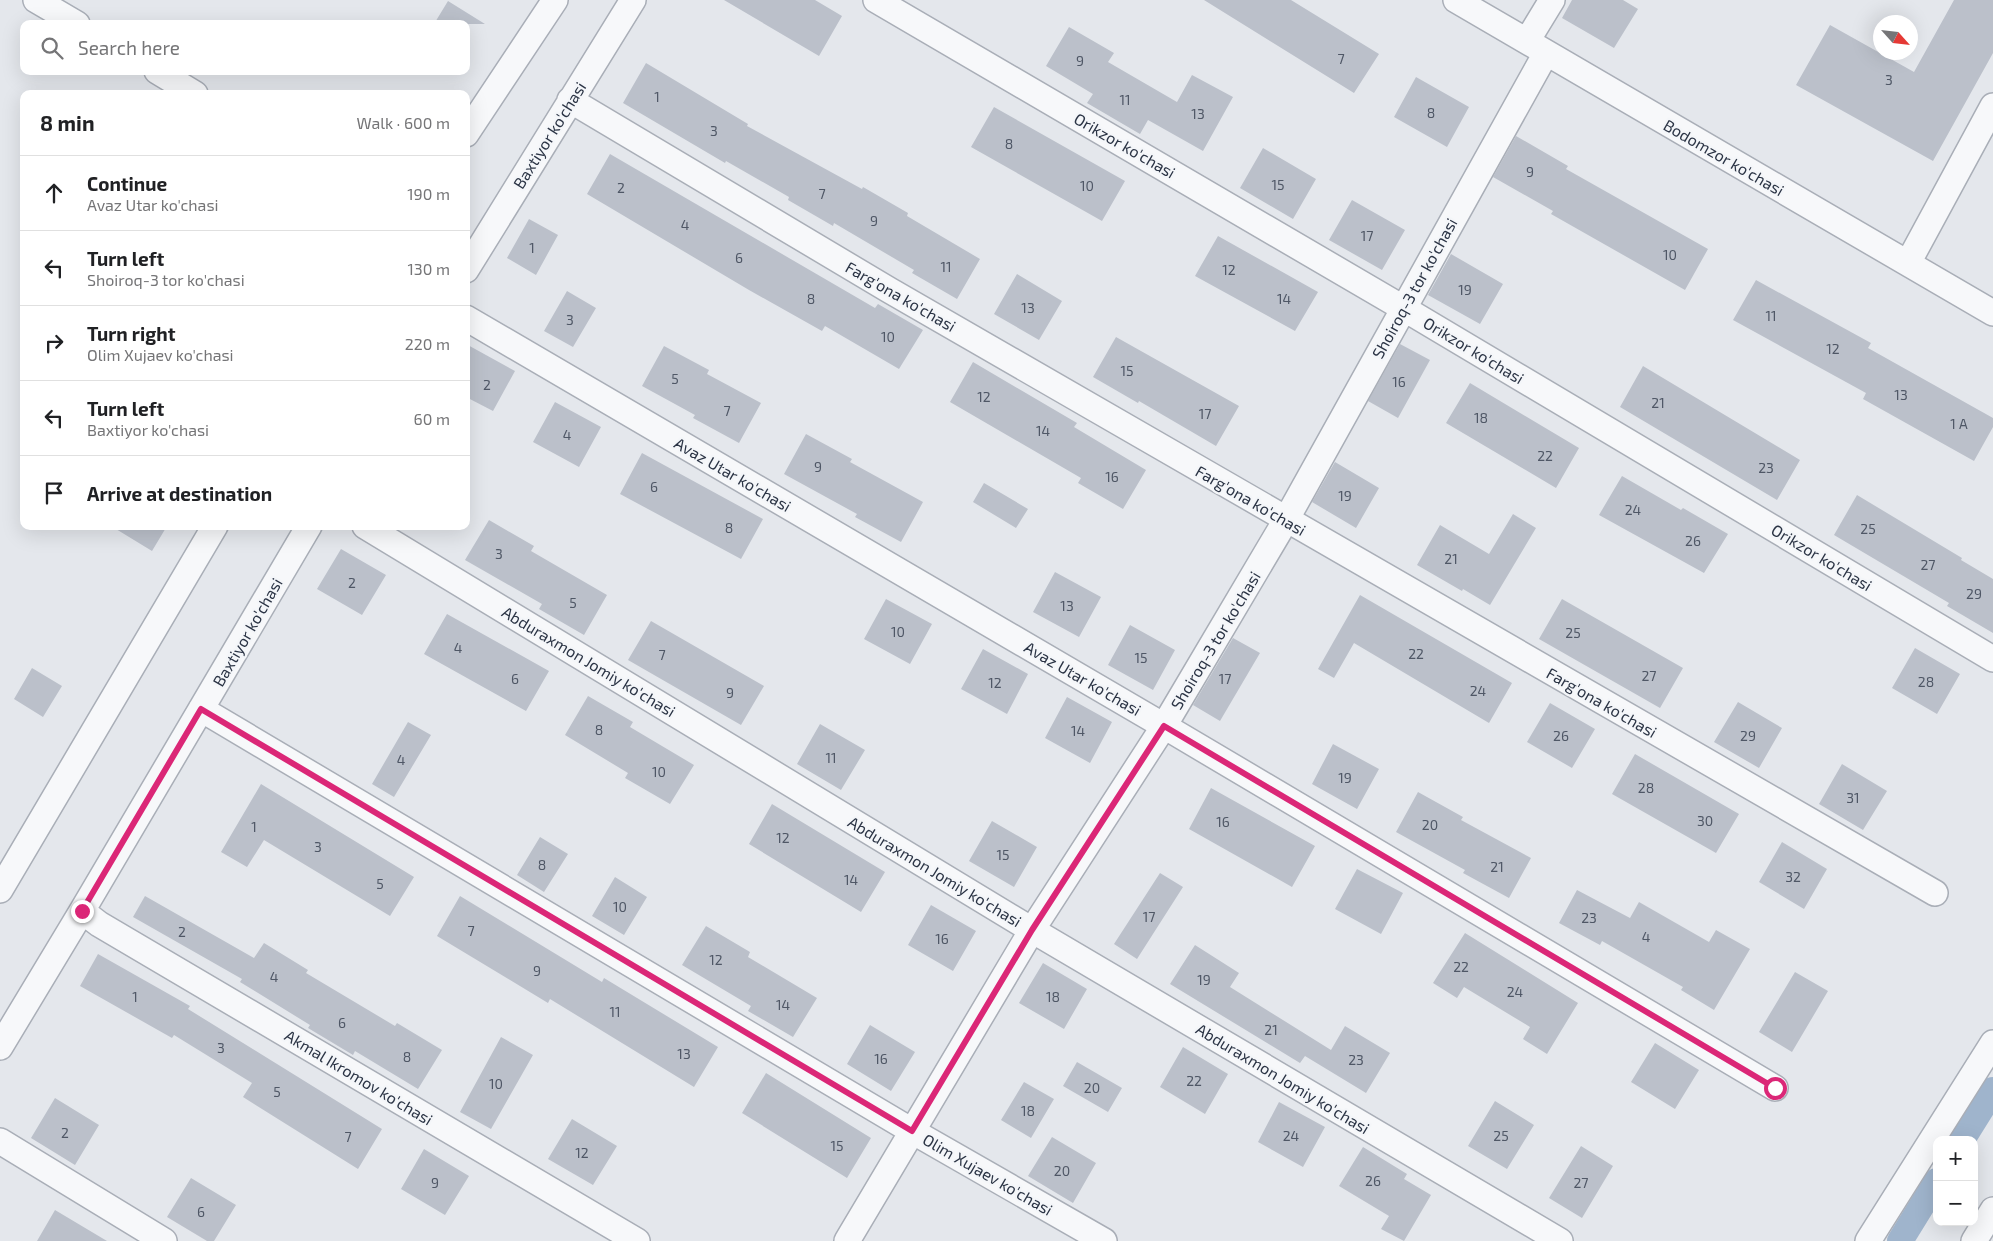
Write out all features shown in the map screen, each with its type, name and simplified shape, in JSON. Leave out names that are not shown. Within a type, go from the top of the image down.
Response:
[{"type":"street","points":[[36,0],[69,20]]},
{"type":"street","points":[[470,128],[555,0]]},
{"type":"street","name":"Baxtiyor ko'chasi","points":[[470,263],[633,0]]},
{"type":"street","name":"Orikzor ko'chasi","points":[[876,0],[1403,308],[1993,659]]},
{"type":"street","name":"Bodomzor ko'chasi","points":[[1456,0],[1993,313]]},
{"type":"street","name":"Shoiroq-3 tor ko'chasi","points":[[847,1241],[1032,930],[1164,726],[1286,520],[1403,308],[1536,47],[1552,0]]},
{"type":"street","points":[[164,75],[188,90]]},
{"type":"street","name":"Farg'ona ko'chasi","points":[[570,100],[889,290],[1935,893]]},
{"type":"street","points":[[1908,263],[1993,106]]},
{"type":"street","name":"Avaz Utar ko'chasi","points":[[470,320],[1164,726],[1775,1088]]},
{"type":"street","points":[[0,890],[212,530]]},
{"type":"street","name":"Baxtiyor ko'chasi","points":[[0,1047],[307,530]]},
{"type":"street","name":"Abduraxmon Jomiy ko'chasi","points":[[372,530],[1032,930],[1560,1241]]},
{"type":"street","name":"Olim Xujaev ko'chasi","points":[[201,709],[912,1131],[1104,1241]]},
{"type":"street","name":"Akmal Ikromov ko'chasi","points":[[82,911],[116,934],[637,1241]]},
{"type":"street","points":[[1868,1241],[1993,1043]]},
{"type":"street","points":[[0,1141],[164,1241]]},
{"type":"street","points":[[1974,1241],[1993,1210]]},
{"type":"building","points":[[724,0],[815,0],[842,16],[819,56]]},
{"type":"building","points":[[1204,0],[1291,0],[1379,54],[1354,93]]},
{"type":"building","points":[[1572,0],[1623,0],[1638,9],[1614,48],[1562,18]]},
{"type":"building","points":[[1954,0],[1993,0],[1993,53],[1933,161],[1796,85],[1830,25],[1873,49],[1873,60],[1893,60],[1914,72]]},
{"type":"building","points":[[448,1],[485,24],[470,24],[470,20],[436,20]]},
{"type":"building","points":[[1069,27],[1114,53],[1108,62],[1177,102],[1192,75],[1233,97],[1203,151],[1148,120],[1140,134],[1087,103],[1093,94],[1046,66]]},
{"type":"building","points":[[646,63],[748,124],[747,126],[908,213],[907,216],[980,259],[957,299],[912,273],[914,270],[834,223],[833,226],[788,200],[789,197],[726,161],[725,163],[623,103]]},
{"type":"building","points":[[1416,77],[1469,107],[1447,147],[1394,117]]},
{"type":"building","points":[[994,107],[1125,181],[1102,221],[971,147]]},
{"type":"building","points":[[1516,136],[1568,166],[1566,169],[1708,249],[1685,290],[1551,214],[1553,211],[1493,177]]},
{"type":"building","points":[[1263,148],[1316,179],[1293,219],[1240,188]]},
{"type":"building","points":[[610,154],[875,308],[878,304],[923,330],[899,369],[825,326],[822,331],[587,194]]},
{"type":"building","points":[[1352,200],[1405,230],[1382,270],[1329,240]]},
{"type":"building","points":[[529,219],[558,235],[536,275],[507,258]]},
{"type":"building","points":[[1218,236],[1318,292],[1295,331],[1195,276]]},
{"type":"building","points":[[1451,254],[1503,284],[1480,324],[1428,295]]},
{"type":"building","points":[[1017,274],[1062,301],[1039,340],[994,314]]},
{"type":"building","points":[[1756,280],[1871,343],[1868,348],[1993,418],[1993,427],[1974,461],[1863,399],[1866,393],[1733,320]]},
{"type":"building","points":[[567,291],[596,308],[573,347],[544,331]]},
{"type":"building","points":[[1116,337],[1239,406],[1216,446],[1139,401],[1138,403],[1093,377]]},
{"type":"building","points":[[1400,344],[1430,360],[1398,418],[1368,401]]},
{"type":"building","points":[[470,346],[515,371],[493,411],[470,399]]},
{"type":"building","points":[[664,346],[709,370],[707,374],[761,403],[739,443],[693,418],[695,415],[642,386]]},
{"type":"building","points":[[973,362],[1077,423],[1074,427],[1146,470],[1123,509],[1078,483],[1081,478],[950,402]]},
{"type":"building","points":[[1643,366],[1800,460],[1777,500],[1620,407]]},
{"type":"building","points":[[1470,383],[1579,448],[1556,488],[1446,423]]},
{"type":"building","points":[[555,402],[601,427],[579,467],[533,442]]},
{"type":"building","points":[[806,434],[852,459],[850,462],[923,502],[901,542],[855,517],[857,514],[784,474]]},
{"type":"building","points":[[642,453],[763,519],[741,559],[620,494]]},
{"type":"building","points":[[1335,462],[1379,488],[1356,528],[1312,502]]},
{"type":"building","points":[[1622,476],[1681,510],[1683,508],[1728,534],[1704,573],[1599,515]]},
{"type":"building","points":[[984,483],[1028,509],[1016,528],[973,502]]},
{"type":"building","points":[[1857,495],[1962,558],[1961,560],[1993,579],[1993,633],[1947,606],[1949,603],[1834,535]]},
{"type":"building","points":[[1513,514],[1536,528],[1490,605],[1417,565],[1440,525],[1489,554]]},
{"type":"building","points":[[489,520],[534,546],[531,551],[607,595],[584,635],[539,609],[542,604],[465,560]]},
{"type":"building","points":[[118,530],[165,530],[152,551]]},
{"type":"building","points":[[341,549],[386,575],[362,615],[317,589]]},
{"type":"building","points":[[1055,572],[1101,597],[1079,637],[1033,612]]},
{"type":"building","points":[[1360,595],[1512,683],[1489,723],[1354,643],[1334,678],[1318,669]]},
{"type":"building","points":[[886,599],[932,624],[910,664],[864,639]]},
{"type":"building","points":[[1562,599],[1683,668],[1660,708],[1539,639]]},
{"type":"building","points":[[447,614],[549,671],[526,711],[424,654]]},
{"type":"building","points":[[651,621],[764,686],[741,725],[628,660]]},
{"type":"building","points":[[1130,625],[1175,650],[1153,690],[1108,665]]},
{"type":"building","points":[[1233,638],[1260,653],[1220,721],[1193,705]]},
{"type":"building","points":[[1915,648],[1960,674],[1937,714],[1892,688]]},
{"type":"building","points":[[983,649],[1028,674],[1007,714],[961,689]]},
{"type":"building","points":[[32,668],[62,686],[43,717],[14,699]]},
{"type":"building","points":[[588,696],[633,722],[630,727],[694,765],[670,804],[625,778],[628,773],[565,735]]},
{"type":"building","points":[[1067,697],[1112,722],[1090,763],[1045,738]]},
{"type":"building","points":[[1738,702],[1782,728],[1759,768],[1714,742]]},
{"type":"building","points":[[1550,703],[1595,729],[1572,768],[1527,742]]},
{"type":"building","points":[[408,722],[431,735],[394,797],[372,784]]},
{"type":"building","points":[[820,724],[865,750],[841,790],[797,764]]},
{"type":"building","points":[[1333,744],[1379,769],[1357,809],[1312,784]]},
{"type":"building","points":[[1635,754],[1739,814],[1716,853],[1612,794]]},
{"type":"building","points":[[1842,764],[1887,791],[1863,830],[1819,804]]},
{"type":"building","points":[[261,784],[414,877],[390,916],[264,840],[247,867],[221,852]]},
{"type":"building","points":[[1211,788],[1315,846],[1292,887],[1189,829]]},
{"type":"building","points":[[1418,792],[1463,817],[1461,820],[1531,858],[1509,898],[1463,873],[1465,870],[1396,832]]},
{"type":"building","points":[[772,804],[885,872],[861,912],[749,844]]},
{"type":"building","points":[[992,821],[1037,847],[1014,887],[969,861]]},
{"type":"building","points":[[540,837],[568,854],[544,892],[517,875]]},
{"type":"building","points":[[1782,842],[1827,869],[1804,909],[1759,882]]},
{"type":"building","points":[[1357,869],[1403,893],[1381,934],[1335,909]]},
{"type":"building","points":[[1160,873],[1183,887],[1137,959],[1114,944]]},
{"type":"building","points":[[615,877],[647,897],[624,935],[592,916]]},
{"type":"building","points":[[1577,890],[1630,918],[1639,902],[1709,942],[1716,930],[1750,949],[1714,1010],[1681,990],[1683,987],[1602,941],[1600,945],[1559,923]]},
{"type":"building","points":[[145,896],[254,958],[264,943],[308,970],[306,973],[395,1026],[397,1023],[442,1050],[418,1089],[355,1051],[353,1055],[308,1028],[310,1025],[240,982],[242,979],[133,917]]},
{"type":"building","points":[[460,896],[602,982],[604,978],[718,1047],[694,1087],[550,999],[548,1003],[437,936]]},
{"type":"building","points":[[931,905],[976,931],[953,971],[908,945]]},
{"type":"building","points":[[706,926],[750,952],[748,957],[817,998],[793,1037],[748,1011],[751,1006],[682,965]]},
{"type":"building","points":[[1465,933],[1578,1003],[1547,1054],[1523,1039],[1530,1027],[1464,987],[1457,998],[1433,983]]},
{"type":"building","points":[[1195,945],[1239,973],[1230,987],[1331,1050],[1345,1026],[1390,1053],[1366,1093],[1305,1056],[1300,1063],[1170,984]]},
{"type":"building","points":[[98,954],[190,1006],[188,1009],[382,1129],[358,1169],[243,1097],[252,1083],[174,1035],[172,1038],[80,986]]},
{"type":"building","points":[[1043,963],[1087,989],[1064,1029],[1019,1003]]},
{"type":"building","points":[[1795,972],[1828,991],[1792,1052],[1759,1032]]},
{"type":"building","points":[[870,1025],[915,1052],[891,1091],[847,1064]]},
{"type":"building","points":[[501,1037],[533,1055],[491,1129],[460,1112]]},
{"type":"building","points":[[1655,1043],[1699,1070],[1675,1109],[1631,1082]]},
{"type":"building","points":[[1183,1047],[1228,1074],[1205,1114],[1160,1087]]},
{"type":"building","points":[[1077,1062],[1122,1088],[1108,1112],[1063,1086]]},
{"type":"building","points":[[766,1073],[871,1138],[847,1178],[742,1113]]},
{"type":"building","points":[[1024,1082],[1054,1099],[1031,1138],[1001,1120]]},
{"type":"building","points":[[55,1098],[99,1125],[75,1165],[31,1138]]},
{"type":"building","points":[[1495,1101],[1534,1125],[1507,1169],[1468,1146]]},
{"type":"building","points":[[1279,1102],[1325,1127],[1303,1167],[1258,1142]]},
{"type":"building","points":[[572,1119],[617,1146],[593,1185],[548,1159]]},
{"type":"building","points":[[1052,1137],[1096,1163],[1073,1203],[1028,1176]]},
{"type":"building","points":[[1581,1146],[1613,1166],[1582,1218],[1549,1198]]},
{"type":"building","points":[[1363,1147],[1407,1174],[1404,1179],[1431,1195],[1404,1241],[1381,1229],[1389,1216],[1339,1186]]},
{"type":"building","points":[[424,1149],[469,1176],[445,1215],[401,1189]]},
{"type":"building","points":[[191,1178],[236,1205],[214,1241],[207,1241],[167,1217]]},
{"type":"building","points":[[55,1210],[107,1241],[37,1241]]},
{"type":"waterway","points":[[1964,1136],[1993,1090]]},
{"type":"waterway","points":[[1900,1241],[1933,1187]]},
{"type":"route","points":[[82,911],[201,709],[912,1131],[1032,930],[1164,726],[1775,1088]]}]
